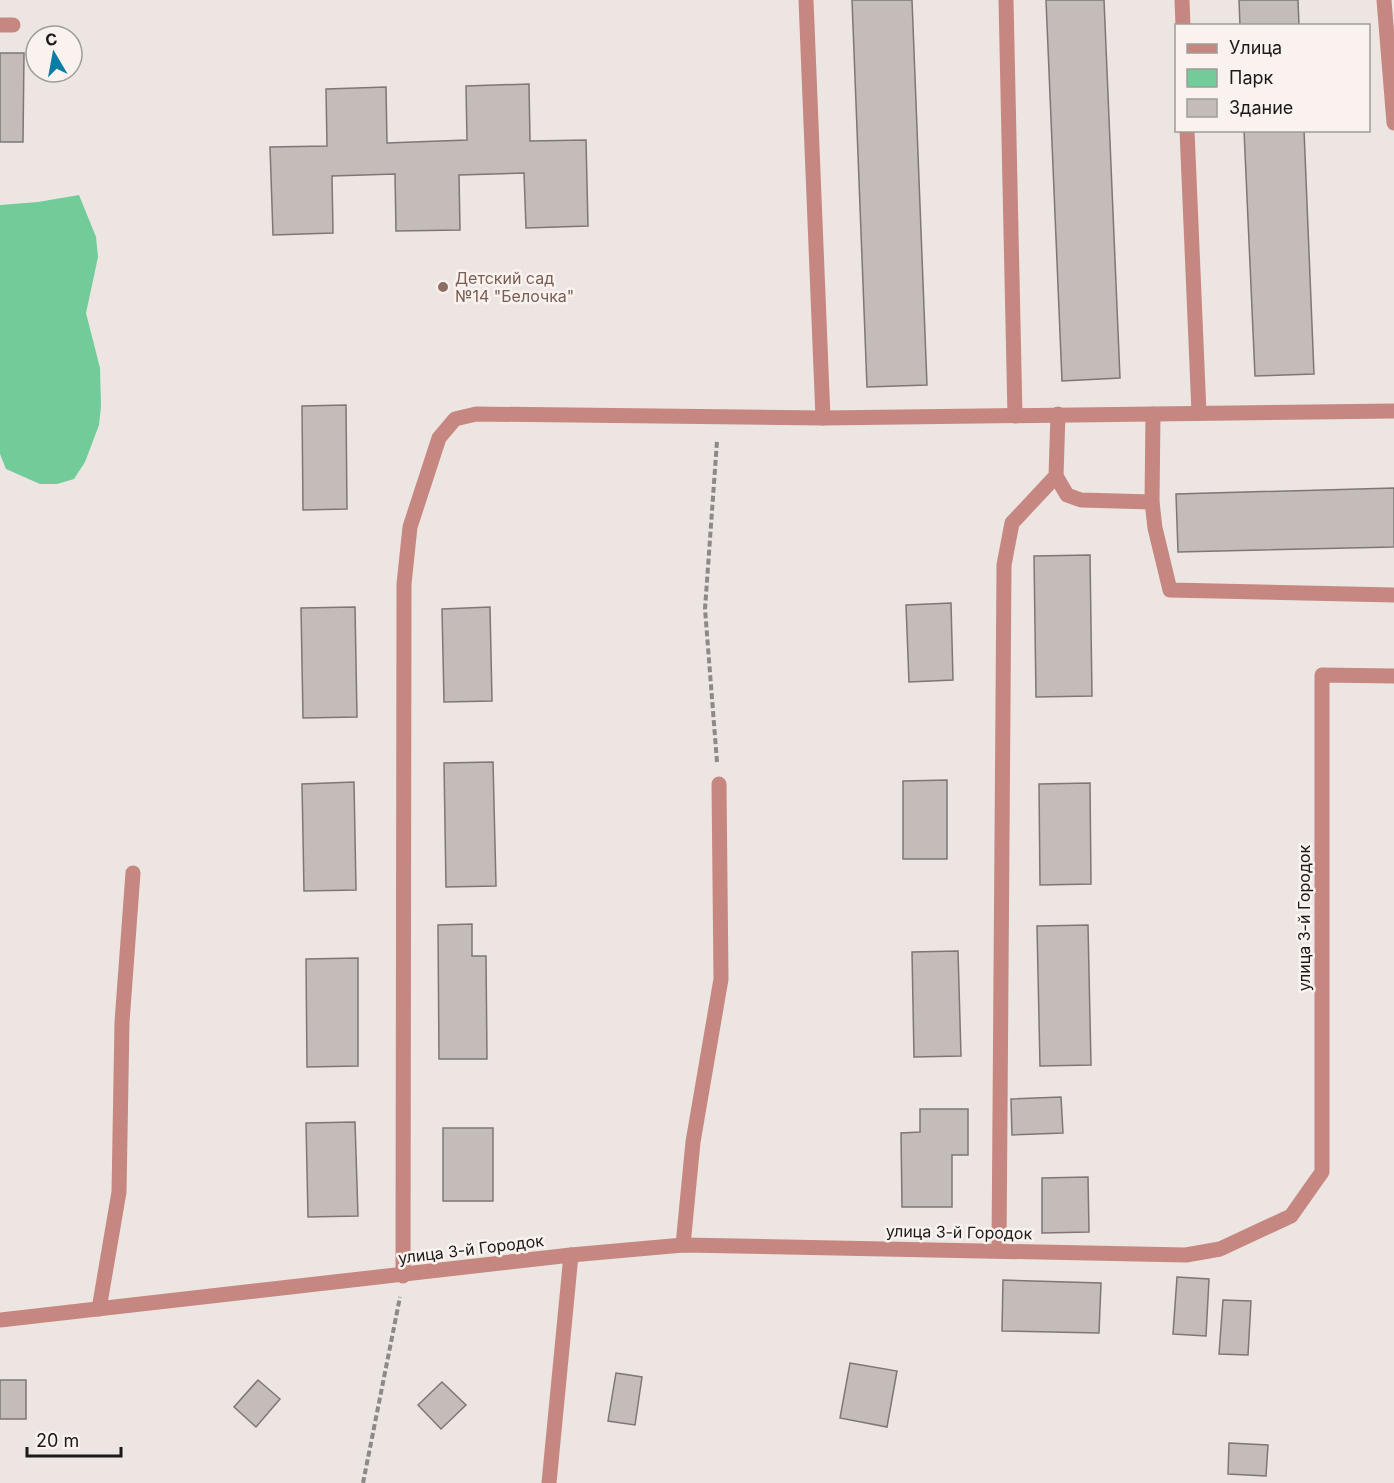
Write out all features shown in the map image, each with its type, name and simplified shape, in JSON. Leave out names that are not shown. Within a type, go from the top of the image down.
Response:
[{"type":"street","points":[[806,0],[823,418]]},
{"type":"street","points":[[1006,0],[1016,416]]},
{"type":"street","points":[[1182,0],[1183,24]]},
{"type":"street","points":[[1384,0],[1394,123]]},
{"type":"street","points":[[1187,132],[1199,413]]},
{"type":"street","points":[[403,1276],[404,584],[411,527],[439,438],[455,419],[476,414],[823,418],[1394,411]]},
{"type":"street","points":[[1058,414],[1056,476],[1067,495],[1081,500],[1152,502]]},
{"type":"street","points":[[1153,414],[1152,502],[1155,528],[1170,590],[1394,595]]},
{"type":"street","points":[[999,1250],[1004,565],[1012,523],[1056,476]]},
{"type":"street","name":"улица 3-й Городок","points":[[0,1320],[403,1276],[571,1255],[683,1245],[1186,1255],[1220,1249],[1291,1216],[1322,1172],[1322,675],[1394,676]]},
{"type":"street","points":[[683,1245],[693,1142],[721,979],[719,784]]},
{"type":"street","points":[[99,1309],[119,1192],[122,1022],[133,873]]},
{"type":"street","points":[[549,1483],[571,1255]]},
{"type":"path","points":[[719,416],[705,609],[719,784]]},
{"type":"path","points":[[363,1483],[398,1313],[403,1276]]},
{"type":"green space","points":[[79,195],[96,237],[98,257],[86,313],[100,368],[99,425],[85,462],[74,479],[57,484],[40,484],[6,469],[0,454],[0,205]]},
{"type":"building","points":[[852,0],[912,0],[927,385],[867,387]]},
{"type":"building","points":[[1046,0],[1104,0],[1120,378],[1062,381]]},
{"type":"building","points":[[1239,0],[1298,0],[1299,24],[1240,24]]},
{"type":"building","points":[[0,53],[24,53],[23,142],[0,142]]},
{"type":"building","points":[[529,84],[530,141],[586,140],[588,226],[526,228],[524,173],[459,175],[460,230],[396,231],[395,174],[332,176],[333,233],[273,235],[270,147],[327,146],[326,89],[386,87],[387,143],[467,140],[466,86]]},
{"type":"building","points":[[1244,132],[1304,132],[1314,374],[1255,376]]},
{"type":"building","points":[[346,405],[347,509],[303,510],[302,406]]},
{"type":"building","points":[[1394,488],[1394,547],[1178,552],[1176,494]]},
{"type":"building","points":[[1090,555],[1092,696],[1036,697],[1034,556]]},
{"type":"building","points":[[951,603],[953,680],[909,682],[906,605]]},
{"type":"building","points":[[355,607],[357,717],[303,718],[301,608]]},
{"type":"building","points":[[490,607],[492,701],[444,702],[442,609]]},
{"type":"building","points":[[493,762],[496,886],[446,887],[444,763]]},
{"type":"building","points":[[947,780],[947,859],[903,859],[903,781]]},
{"type":"building","points":[[354,782],[356,890],[304,891],[302,784]]},
{"type":"building","points":[[1090,783],[1091,884],[1040,885],[1039,784]]},
{"type":"building","points":[[472,924],[472,956],[486,956],[487,1059],[439,1059],[438,925]]},
{"type":"building","points":[[1088,925],[1091,1065],[1040,1066],[1037,926]]},
{"type":"building","points":[[958,951],[961,1056],[914,1057],[912,952]]},
{"type":"building","points":[[358,958],[358,1066],[307,1067],[306,959]]},
{"type":"building","points":[[1061,1097],[1063,1133],[1012,1135],[1011,1099]]},
{"type":"building","points":[[920,1109],[968,1109],[968,1155],[952,1155],[952,1207],[902,1207],[901,1133],[920,1132]]},
{"type":"building","points":[[355,1122],[358,1216],[308,1217],[306,1123]]},
{"type":"building","points":[[443,1128],[493,1128],[493,1201],[443,1201]]},
{"type":"building","points":[[1088,1177],[1089,1232],[1042,1233],[1042,1178]]},
{"type":"building","points":[[1177,1277],[1209,1279],[1206,1336],[1173,1334]]},
{"type":"building","points":[[1003,1280],[1101,1283],[1099,1333],[1002,1331]]},
{"type":"building","points":[[1223,1300],[1251,1301],[1248,1355],[1219,1354]]},
{"type":"building","points":[[850,1363],[897,1371],[887,1427],[840,1418]]},
{"type":"building","points":[[616,1373],[642,1377],[635,1425],[608,1421]]},
{"type":"building","points":[[0,1380],[26,1380],[26,1419],[0,1419]]},
{"type":"building","points":[[258,1380],[280,1399],[256,1427],[234,1407]]},
{"type":"building","points":[[442,1382],[466,1405],[441,1429],[418,1405]]},
{"type":"building","points":[[1229,1443],[1268,1445],[1266,1476],[1228,1474]]},
{"type":"place","name":"Детский сад №14 \"Белочка\"","points":[[443,287]]}]
